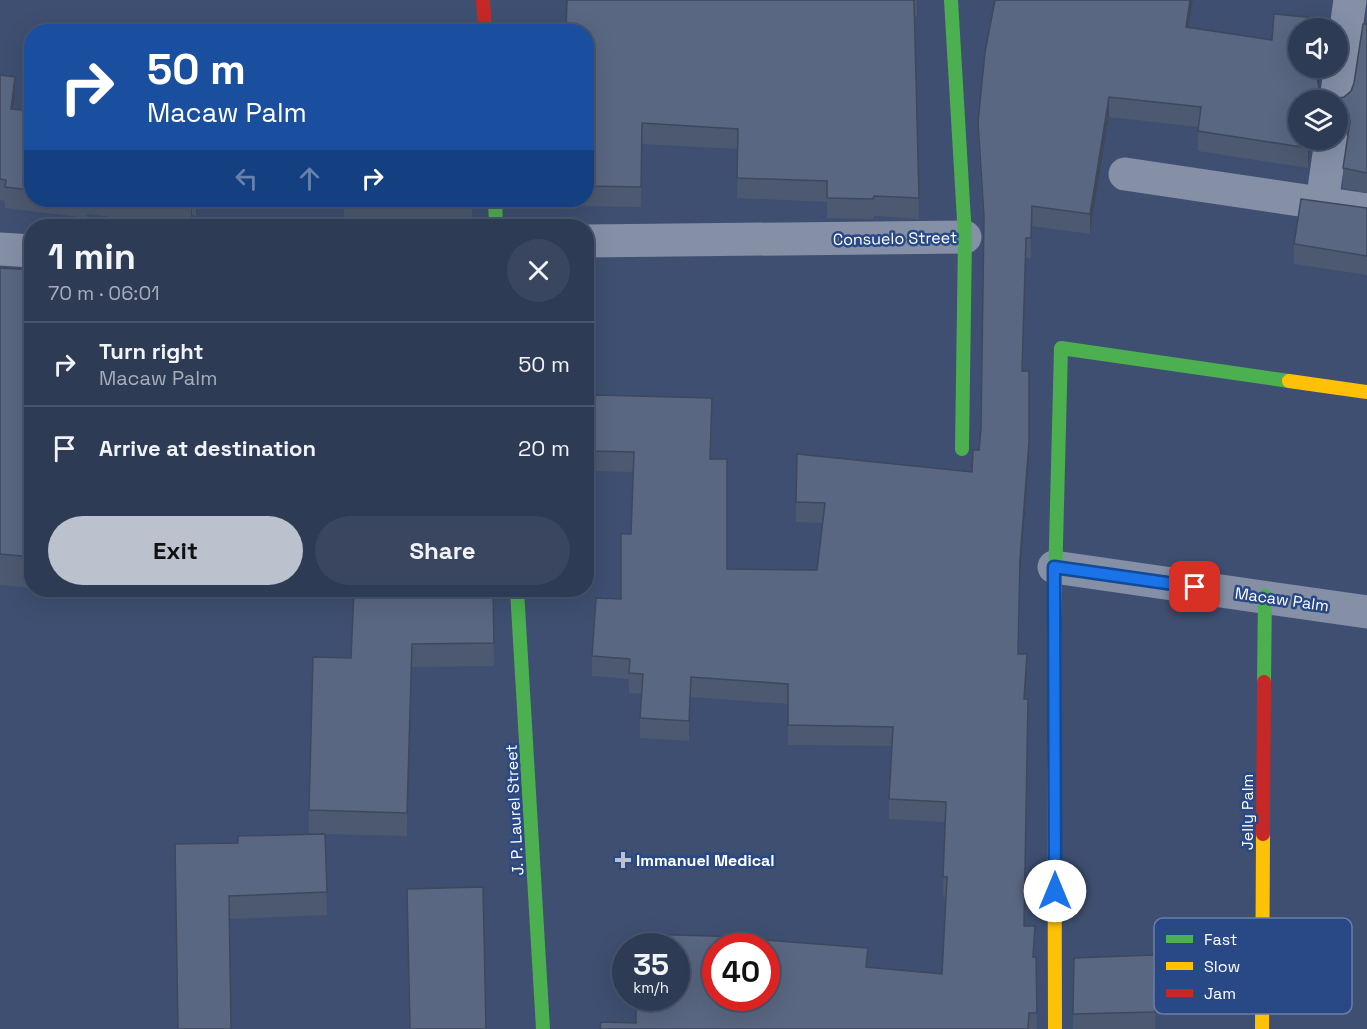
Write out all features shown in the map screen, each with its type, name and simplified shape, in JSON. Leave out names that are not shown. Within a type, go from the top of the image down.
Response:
[{"type":"street","points":[[483,0],[484,24]]},
{"type":"street","name":"Consuelo Street","points":[[594,241],[965,237],[951,0]]},
{"type":"street","points":[[1340,90],[1354,60],[1350,0]]},
{"type":"street","points":[[1322,203],[1330,150]]},
{"type":"street","points":[[1125,174],[1367,210]]},
{"type":"street","points":[[962,449],[965,237]]},
{"type":"street","points":[[0,249],[24,250]]},
{"type":"street","points":[[1055,1029],[1054,567],[1061,348],[1367,392]]},
{"type":"street","name":"Macaw Palm","points":[[1054,567],[1367,612]]},
{"type":"street","name":"Jelly Palm","points":[[1263,918],[1265,596]]},
{"type":"street","name":"J. P. Laurel Street","points":[[517,597],[543,1029]]},
{"type":"street","name":"Jelly Palm","points":[[1262,1014],[1262,1029]]},
{"type":"building","points":[[567,0],[914,0],[919,198],[874,196],[873,199],[827,198],[827,181],[737,178],[738,129],[642,123],[641,187],[594,186],[594,24],[566,24]]},
{"type":"building","points":[[995,0],[1190,0],[1186,27],[1272,40],[1274,14],[1316,18],[1288,18],[1288,78],[1317,78],[1321,90],[1288,90],[1288,145],[1198,131],[1201,107],[1109,97],[1090,214],[1032,206],[1031,238],[1026,238],[1022,371],[1029,371],[1029,442],[1020,559],[1018,654],[1027,654],[1024,699],[1028,699],[1024,926],[1035,926],[1033,957],[1036,957],[1037,1013],[1029,1013],[1028,1029],[600,1029],[601,1022],[636,1023],[636,1011],[690,1011],[690,935],[702,936],[702,1011],[780,1011],[780,941],[868,948],[866,967],[942,974],[947,877],[943,877],[946,802],[889,799],[893,727],[788,725],[788,684],[691,677],[689,721],[640,718],[643,674],[629,673],[630,659],[592,656],[596,598],[621,599],[621,534],[631,534],[634,452],[594,451],[595,395],[712,398],[710,459],[727,459],[727,569],[817,570],[825,503],[796,502],[797,454],[972,472],[973,450],[979,450],[981,429],[984,217],[978,122],[985,52]]},
{"type":"building","points":[[1363,24],[1367,24],[1367,173],[1343,168],[1346,150],[1348,150],[1348,94],[1354,83]]},
{"type":"building","points":[[0,75],[15,77],[11,109],[24,110],[24,189],[5,187],[6,180],[0,179]]},
{"type":"building","points":[[1301,199],[1367,208],[1367,256],[1294,244]]},
{"type":"building","points":[[0,268],[24,270],[24,556],[0,554]]},
{"type":"building","points":[[354,597],[493,597],[494,643],[412,644],[407,813],[309,810],[313,657],[351,658]]},
{"type":"building","points":[[325,834],[327,892],[229,896],[231,1029],[178,1029],[175,844],[238,843],[238,836]]},
{"type":"building","points":[[483,887],[486,1029],[410,1029],[407,889]]},
{"type":"building","points":[[1154,955],[1154,1012],[1073,1014],[1074,958]]},
{"type":"traffic: fast","points":[[951,0],[965,237],[962,449]]},
{"type":"traffic: fast","points":[[495,207],[496,219]]},
{"type":"traffic: fast","points":[[1054,623],[1061,348],[1289,381]]},
{"type":"traffic: fast","points":[[1264,682],[1265,596]]},
{"type":"traffic: fast","points":[[517,597],[543,1029]]},
{"type":"traffic: slow","points":[[1289,381],[1367,392]]},
{"type":"traffic: slow","points":[[1054,623],[1055,1029]]},
{"type":"traffic: slow","points":[[1263,834],[1263,918]]},
{"type":"traffic: slow","points":[[1262,1014],[1262,1029]]},
{"type":"traffic: jam","points":[[483,0],[484,24]]},
{"type":"traffic: jam","points":[[1263,834],[1264,682]]},
{"type":"place","name":"Immanuel Medical","points":[[623,860]]},
{"type":"route","points":[[1055,891],[1054,567],[1195,587]]}]
